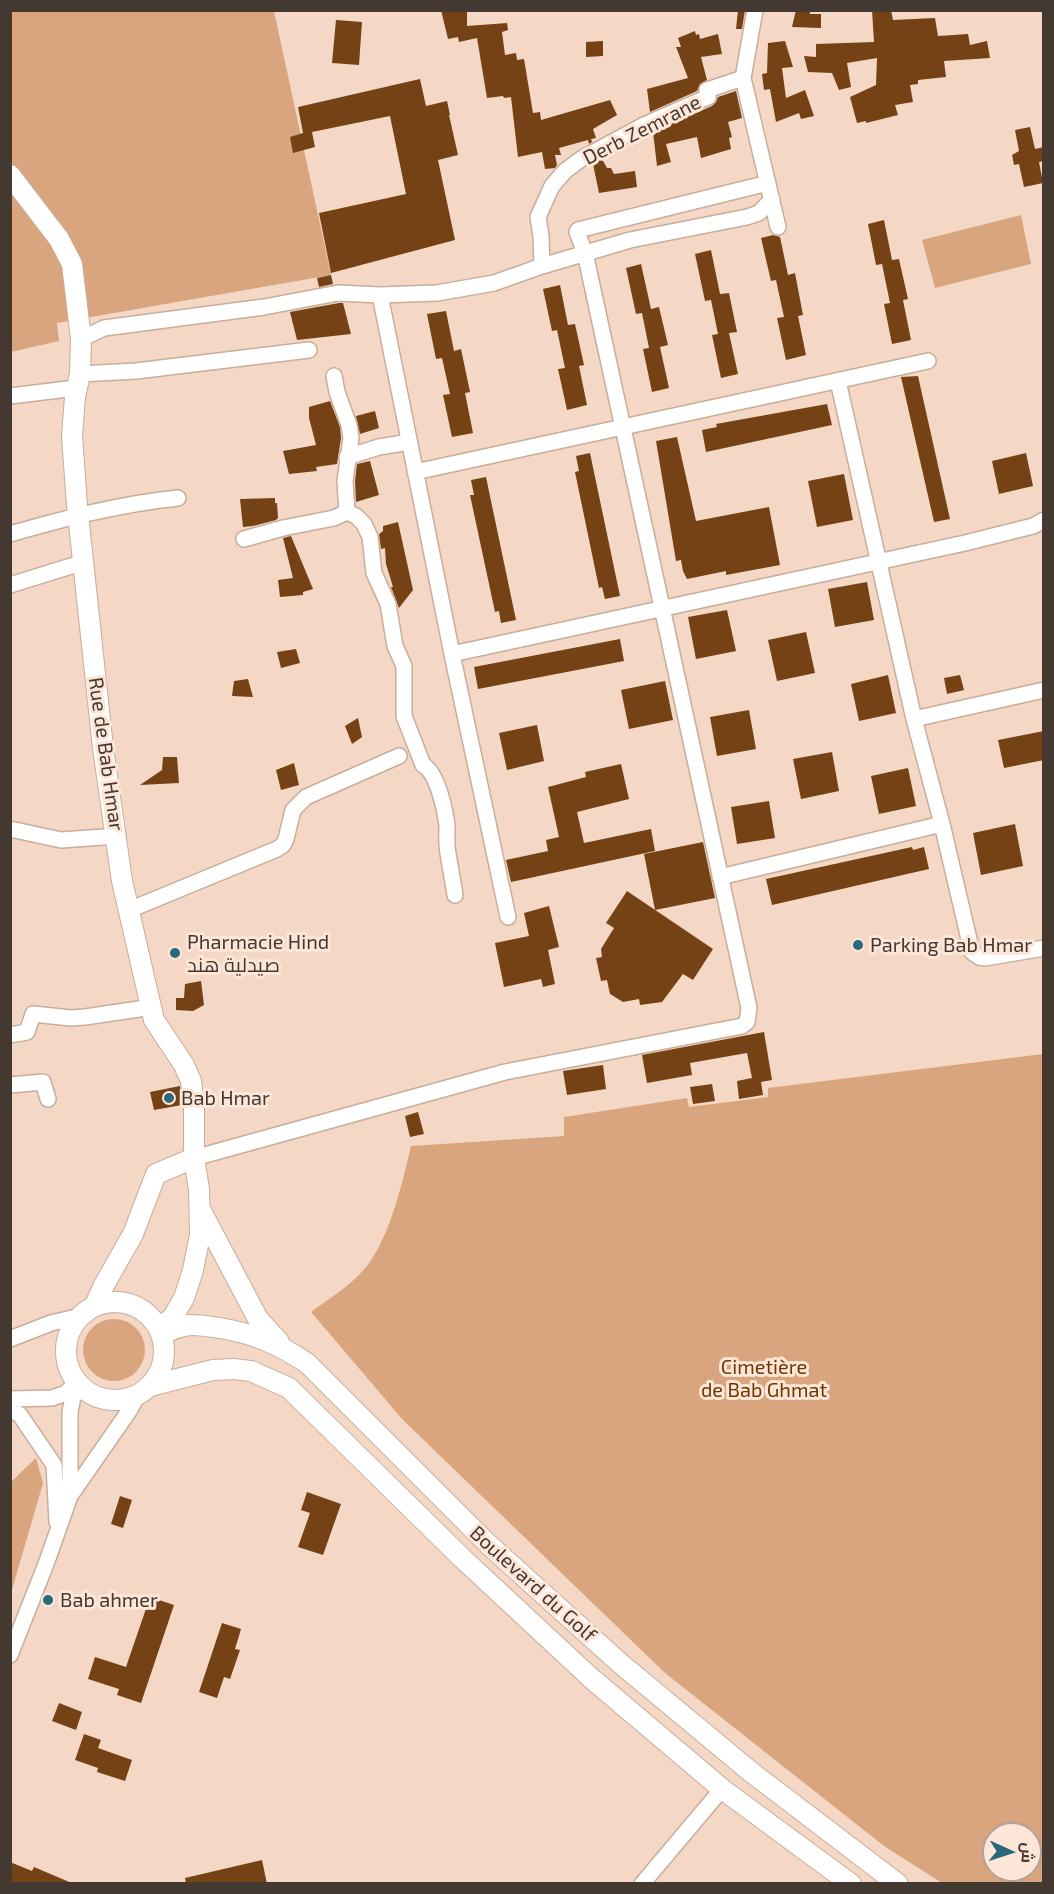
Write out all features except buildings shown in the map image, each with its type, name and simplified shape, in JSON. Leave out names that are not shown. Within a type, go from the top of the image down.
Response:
[{"type":"main road","name":"Rue de Bab Hmar","points":[[10,175],[59,239],[72,264],[81,339],[72,436],[78,515],[104,748],[118,836],[122,881],[154,1020],[184,1065],[191,1081],[194,1103],[194,1158],[201,1210],[200,1235],[188,1285],[178,1309],[160,1332]]},
{"type":"main road","points":[[88,1312],[113,1302],[133,1306],[148,1314],[160,1332],[164,1359],[158,1376],[144,1390],[122,1400],[105,1400],[95,1396],[79,1384],[68,1362],[66,1348],[70,1334],[88,1312],[133,1234],[156,1174],[194,1158]]},
{"type":"main road","points":[[201,1210],[258,1319],[285,1349]]},
{"type":"main road","name":"Boulevard du Golf","points":[[160,1332],[193,1325],[214,1327],[262,1338],[285,1349],[307,1364],[489,1545],[621,1664],[751,1773],[898,1884]]},
{"type":"main road","name":"Boulevard du Golf","points":[[144,1390],[224,1369],[251,1371],[289,1388],[462,1558],[565,1654],[722,1789],[851,1884]]},
{"type":"street","points":[[755,10],[742,78],[778,227]]},
{"type":"street","name":"Derb Zemrane","points":[[542,266],[538,217],[552,186],[565,171],[581,159],[644,125],[708,97],[707,90],[742,78]]},
{"type":"street","points":[[194,1158],[505,1071],[741,1026],[747,1022],[750,1008],[624,427],[585,253],[577,236],[578,230],[770,191]]},
{"type":"street","points":[[81,339],[104,328],[264,307],[338,293],[380,295],[448,291],[494,283],[630,240],[747,218],[759,213],[770,191]]},
{"type":"street","points":[[380,295],[508,918]]},
{"type":"street","points":[[10,396],[78,381],[136,372],[309,350]]},
{"type":"street","points":[[415,472],[928,361]]},
{"type":"street","points":[[334,376],[337,392],[349,425],[351,446],[347,457],[345,481],[347,512]]},
{"type":"street","points":[[838,381],[914,719],[942,824],[972,952],[985,958],[1044,948]]},
{"type":"street","points":[[347,457],[379,447],[409,442]]},
{"type":"street","points":[[10,534],[78,515],[178,498]]},
{"type":"street","points":[[244,539],[282,528],[334,518],[347,512],[356,516],[364,524],[370,537],[374,573],[388,604],[395,646],[404,666],[404,716],[423,765],[429,768],[435,778],[447,823],[447,852],[455,895]]},
{"type":"street","points":[[452,654],[879,562],[1033,526],[1044,520]]},
{"type":"street","points":[[10,585],[84,562]]},
{"type":"street","points":[[914,719],[1044,690]]},
{"type":"street","points":[[129,910],[277,849],[286,839],[293,810],[306,797],[399,756]]},
{"type":"street","points":[[720,877],[942,824]]},
{"type":"street","points":[[10,829],[61,840],[118,836]]},
{"type":"street","points":[[10,1035],[27,1032],[33,1014],[71,1018],[152,1006]]},
{"type":"street","points":[[10,1085],[42,1082],[48,1099]]},
{"type":"street","points":[[10,1339],[88,1312]]},
{"type":"street","points":[[10,1399],[52,1398],[66,1393],[79,1384]]},
{"type":"street","points":[[70,1496],[70,1412],[79,1384]]},
{"type":"street","points":[[12,1643],[70,1496],[144,1390]]},
{"type":"street","points":[[10,1409],[20,1415],[54,1465],[58,1530]]},
{"type":"street","points":[[642,1884],[722,1789]]},
{"type":"green space","points":[[10,11],[274,11],[331,275],[57,323],[59,341],[11,352]]},
{"type":"green space","points":[[1021,215],[1031,264],[935,288],[922,240]]},
{"type":"green space","name":"Cimetière de Bab Ghmat","points":[[1043,1054],[1043,1883],[942,1883],[884,1846],[665,1673],[403,1420],[311,1312],[342,1290],[369,1263],[386,1232],[411,1146],[564,1136],[564,1117],[687,1098],[689,1107],[768,1097],[768,1088]]},
{"type":"green space","points":[[114,1319],[126,1321],[136,1328],[143,1338],[145,1350],[143,1362],[136,1372],[126,1379],[114,1381],[102,1379],[92,1372],[85,1362],[83,1350],[85,1338],[92,1328],[102,1321]]},
{"type":"green space","points":[[36,1458],[43,1483],[11,1593],[11,1482]]},
{"type":"place","name":"Parking Bab Hmar","points":[[858,945]]},
{"type":"place","name":"Pharmacie Hind صيدلية هند","points":[[175,953]]},
{"type":"place","name":"Bab Hmar","points":[[169,1098]]},
{"type":"place","name":"Bab ahmer","points":[[48,1600]]}]
